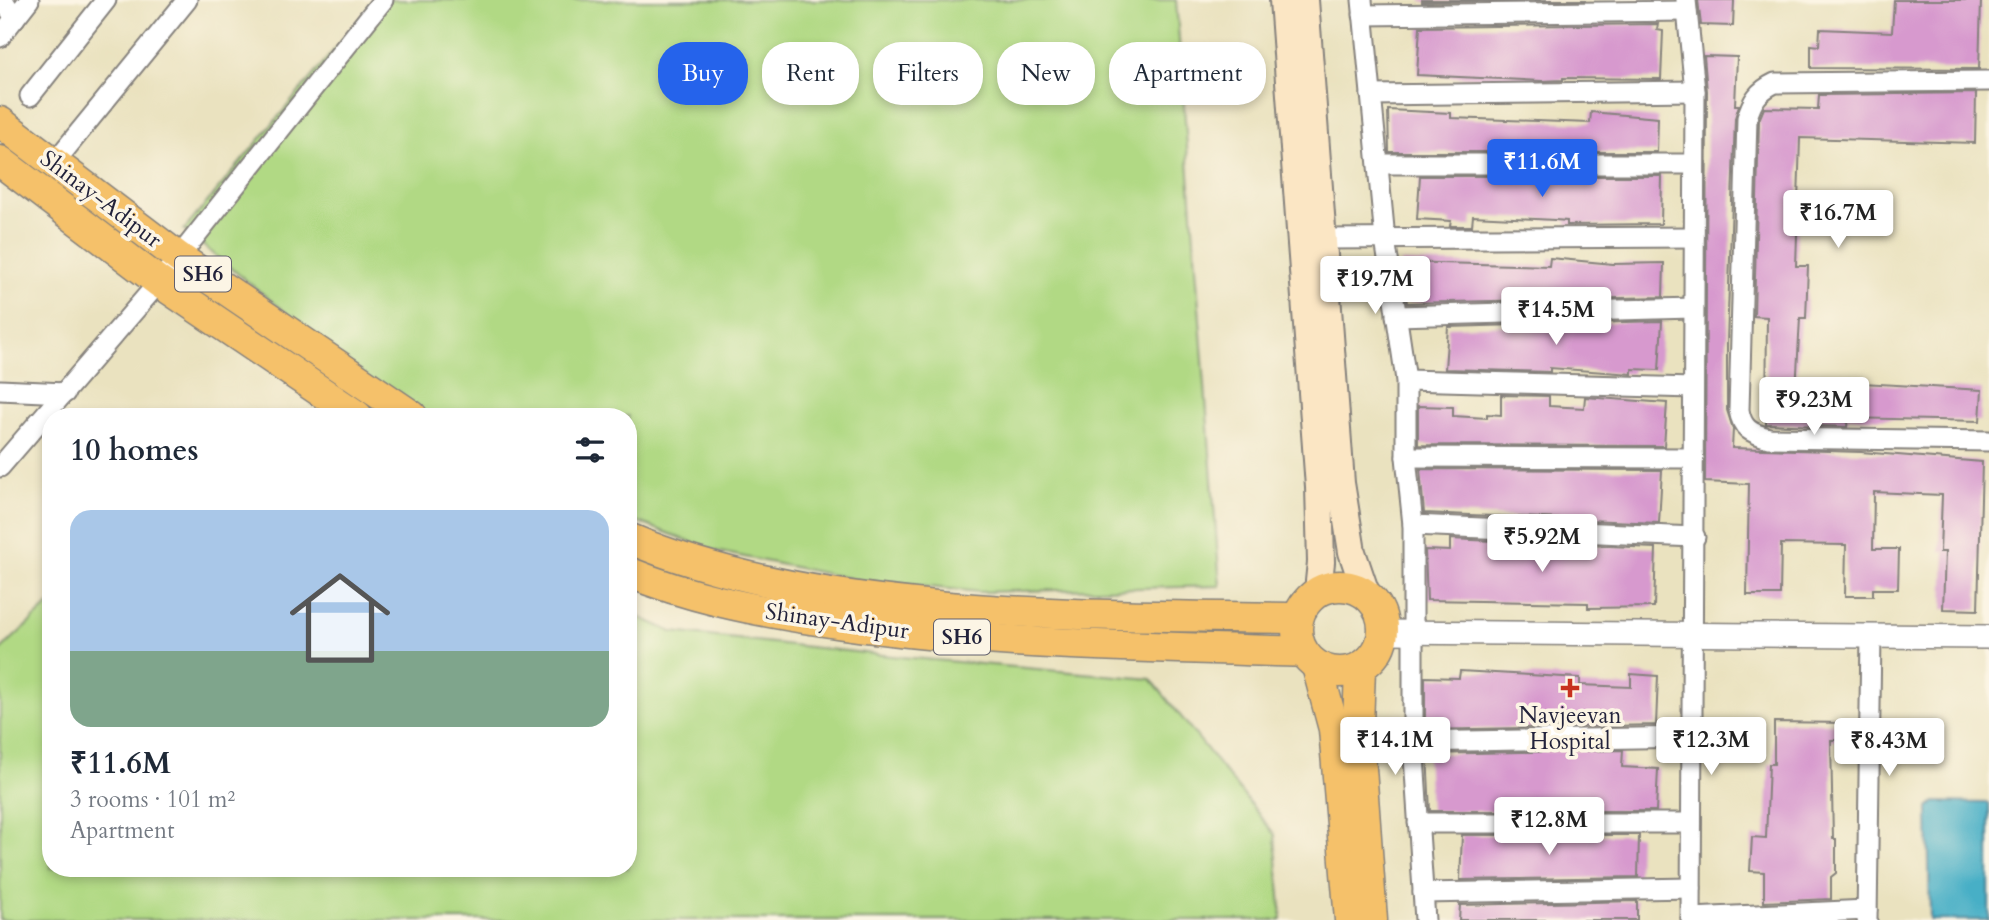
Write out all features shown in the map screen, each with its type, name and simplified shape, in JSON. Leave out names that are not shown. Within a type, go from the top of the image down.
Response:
[{"type":"main road","points":[[1283,0],[1319,487],[1321,562],[1318,591]]},
{"type":"main road","points":[[1305,0],[1341,483],[1352,552],[1366,593]]},
{"type":"main road","name":"Shinay-Adipur","points":[[0,122],[178,257],[400,408]]},
{"type":"main road","name":"Shinay-Adipur","points":[[0,161],[159,282],[345,408]]},
{"type":"main road","name":"Shinay-Adipur","points":[[637,542],[666,554],[765,580],[876,598],[1088,614],[1298,618]]},
{"type":"main road","name":"Shinay-Adipur","points":[[637,576],[758,611],[872,629],[1310,659]]},
{"type":"main road","points":[[1350,920],[1334,729],[1310,659],[1297,636],[1298,618],[1305,602],[1318,591],[1334,585],[1350,586],[1366,593],[1376,603],[1382,617],[1397,632],[1360,668],[1359,727],[1372,920]]},
{"type":"main road","name":"SH6","points":[[1310,659],[1330,672],[1360,668]]},
{"type":"street","points":[[3,0],[15,18]]},
{"type":"street","points":[[0,37],[29,0]]},
{"type":"street","points":[[30,96],[106,0]]},
{"type":"street","points":[[54,163],[187,0]]},
{"type":"street","points":[[52,408],[159,282],[383,0]]},
{"type":"street","points":[[1425,920],[1413,742],[1397,632],[1413,525],[1406,457],[1406,380],[1385,239],[1363,8],[1687,6],[1695,91],[1695,537],[1691,919],[1867,915],[1871,635]]},
{"type":"street","points":[[1989,81],[1775,83],[1763,89],[1752,101],[1747,118],[1739,410],[1741,424],[1752,433],[1769,438],[1989,441]]},
{"type":"street","points":[[1371,95],[1695,91]]},
{"type":"street","points":[[1379,164],[1694,164]]},
{"type":"street","points":[[1323,239],[1693,237]]},
{"type":"street","points":[[1395,316],[1693,308]]},
{"type":"street","points":[[1406,380],[1693,388]]},
{"type":"street","points":[[0,390],[65,393]]},
{"type":"street","points":[[0,467],[42,419]]},
{"type":"street","points":[[1406,457],[1694,458]]},
{"type":"street","points":[[1413,525],[1695,537]]},
{"type":"street","points":[[1397,632],[1989,637]]},
{"type":"street","points":[[1413,742],[1691,737]]},
{"type":"street","points":[[1418,823],[1691,822]]},
{"type":"street","points":[[1423,893],[1691,888]]},
{"type":"green space","points":[[376,0],[1176,0],[1179,42],[1109,42],[1109,105],[1184,105],[1220,586],[980,592],[858,580],[715,551],[637,521],[637,408],[413,408],[384,392],[184,230]]},
{"type":"green space","points":[[42,611],[42,877],[637,877],[637,616],[672,632],[901,657],[1151,679],[1275,835],[1282,920],[0,920],[0,650]]},
{"type":"water","points":[[1935,802],[1989,803],[1989,920],[1930,920],[1928,808]]},
{"type":"building","points":[[1422,0],[1586,0],[1422,2]]},
{"type":"building","points":[[1698,0],[1734,0],[1733,26],[1701,25]]},
{"type":"building","points":[[1894,0],[1981,0],[1979,69],[1811,68],[1811,45],[1819,46],[1820,29],[1892,32]]},
{"type":"building","points":[[1658,24],[1657,30],[1663,31],[1661,79],[1563,78],[1542,81],[1417,75],[1420,27]]},
{"type":"building","points":[[1704,56],[1737,57],[1735,105],[1739,105],[1735,118],[1727,342],[1727,410],[1733,429],[1732,448],[1861,452],[1982,462],[1978,610],[1943,609],[1945,552],[1940,552],[1942,495],[1874,492],[1873,549],[1899,549],[1898,589],[1873,589],[1873,596],[1845,596],[1846,545],[1781,544],[1780,595],[1747,595],[1749,484],[1705,482],[1707,91]]},
{"type":"building","points":[[1976,93],[1975,143],[1800,138],[1796,266],[1808,266],[1806,318],[1800,318],[1796,391],[1863,394],[1863,383],[1982,390],[1980,421],[1848,418],[1847,427],[1766,424],[1767,317],[1754,316],[1759,120],[1764,108],[1818,109],[1819,95]]},
{"type":"building","points":[[1388,110],[1451,113],[1451,118],[1590,123],[1591,112],[1658,118],[1657,152],[1389,152]]},
{"type":"building","points":[[1420,176],[1662,176],[1661,224],[1567,225],[1567,221],[1473,216],[1472,226],[1450,226],[1451,221],[1417,219]]},
{"type":"building","points":[[1550,258],[1613,264],[1664,263],[1663,297],[1407,303],[1401,262],[1549,266]]},
{"type":"building","points":[[1662,321],[1659,370],[1632,369],[1632,374],[1550,368],[1550,372],[1445,369],[1448,327]]},
{"type":"building","points":[[1501,395],[1549,396],[1549,406],[1584,408],[1585,397],[1667,403],[1664,446],[1418,445],[1418,406],[1453,407],[1453,416],[1487,418],[1487,414],[1501,415]]},
{"type":"building","points":[[1420,469],[1662,470],[1659,523],[1424,513]]},
{"type":"building","points":[[1450,539],[1656,548],[1654,607],[1588,608],[1588,603],[1427,600],[1425,550],[1450,551]]},
{"type":"building","points":[[1460,671],[1580,678],[1580,685],[1631,687],[1631,674],[1658,676],[1656,725],[1425,730],[1425,677],[1459,678]]},
{"type":"building","points":[[1774,722],[1847,723],[1847,740],[1831,740],[1836,873],[1831,877],[1831,899],[1764,902],[1764,872],[1750,871],[1752,837],[1766,838],[1769,764],[1774,764]]},
{"type":"building","points":[[1623,750],[1622,767],[1658,769],[1656,811],[1430,811],[1427,754]]},
{"type":"building","points":[[1462,835],[1639,835],[1638,877],[1460,880]]},
{"type":"building","points":[[1637,901],[1637,920],[1459,920],[1460,905]]},
{"type":"place","name":"Navjeevan Hospital","points":[[1570,688]]}]
